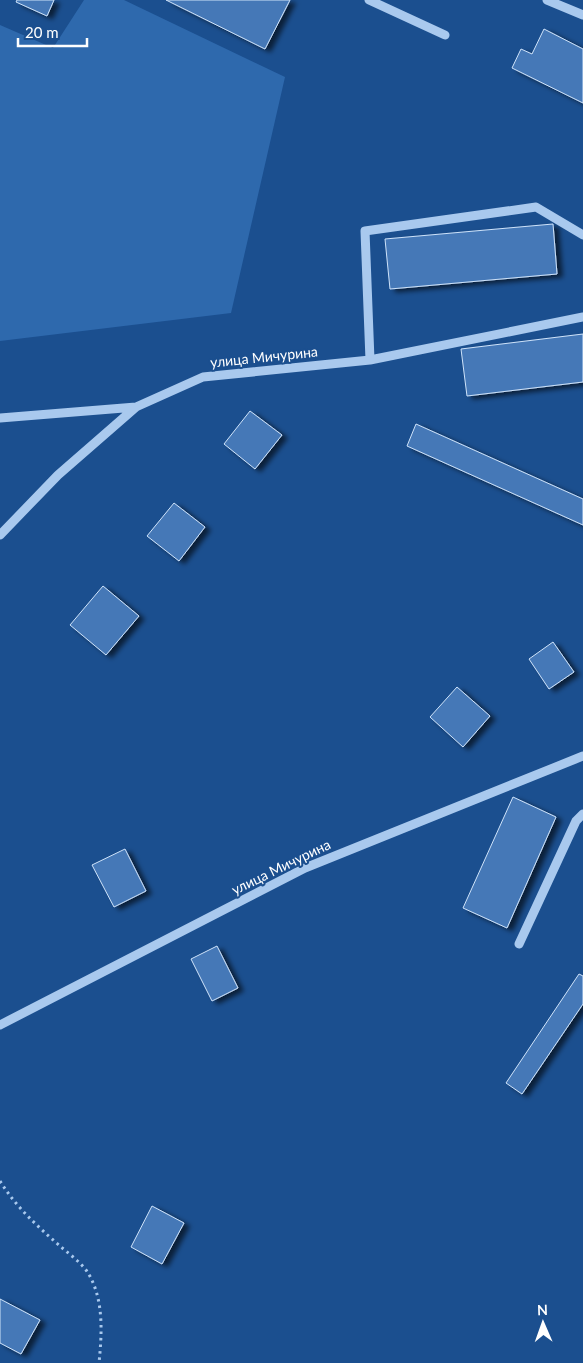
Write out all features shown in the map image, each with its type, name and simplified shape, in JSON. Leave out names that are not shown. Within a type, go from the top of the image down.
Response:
[{"type":"street","points":[[369,0],[445,35]]},
{"type":"street","points":[[547,0],[583,15]]},
{"type":"street","points":[[370,360],[365,231],[536,207],[583,234]]},
{"type":"street","name":"улица Мичурина","points":[[0,535],[58,476],[136,408],[203,377],[370,360],[583,317]]},
{"type":"street","points":[[0,418],[136,408]]},
{"type":"street","name":"улица Мичурина","points":[[0,1025],[305,868],[583,756]]},
{"type":"street","points":[[519,944],[576,821],[583,814]]},
{"type":"path","points":[[0,1181],[24,1214],[87,1271],[97,1291],[102,1336],[99,1363]]},
{"type":"shaded area","points":[[84,0],[124,0],[285,77],[231,313],[0,341],[0,25],[53,48]]},
{"type":"building","points":[[17,0],[54,0],[47,16],[16,2]]},
{"type":"building","points":[[166,0],[290,0],[265,49]]},
{"type":"building","points":[[544,29],[583,49],[583,103],[512,68],[521,49],[532,54]]},
{"type":"building","points":[[553,224],[557,274],[390,289],[385,239]]},
{"type":"building","points":[[583,334],[583,382],[467,396],[461,349]]},
{"type":"building","points":[[250,411],[282,435],[255,469],[224,444]]},
{"type":"building","points":[[416,424],[583,499],[583,525],[407,446]]},
{"type":"building","points":[[174,503],[205,527],[179,561],[147,536]]},
{"type":"building","points":[[103,586],[139,616],[106,655],[70,625]]},
{"type":"building","points":[[553,642],[574,672],[549,689],[529,659]]},
{"type":"building","points":[[457,687],[490,716],[463,747],[430,717]]},
{"type":"building","points":[[513,797],[556,817],[507,928],[463,908]]},
{"type":"building","points":[[125,849],[146,891],[114,907],[92,865]]},
{"type":"building","points":[[217,946],[238,988],[212,1001],[191,959]]},
{"type":"building","points":[[579,974],[583,976],[583,1004],[522,1094],[506,1083]]},
{"type":"building","points":[[152,1206],[184,1223],[162,1264],[131,1247]]},
{"type":"building","points":[[0,1299],[40,1320],[21,1354],[0,1343]]}]
